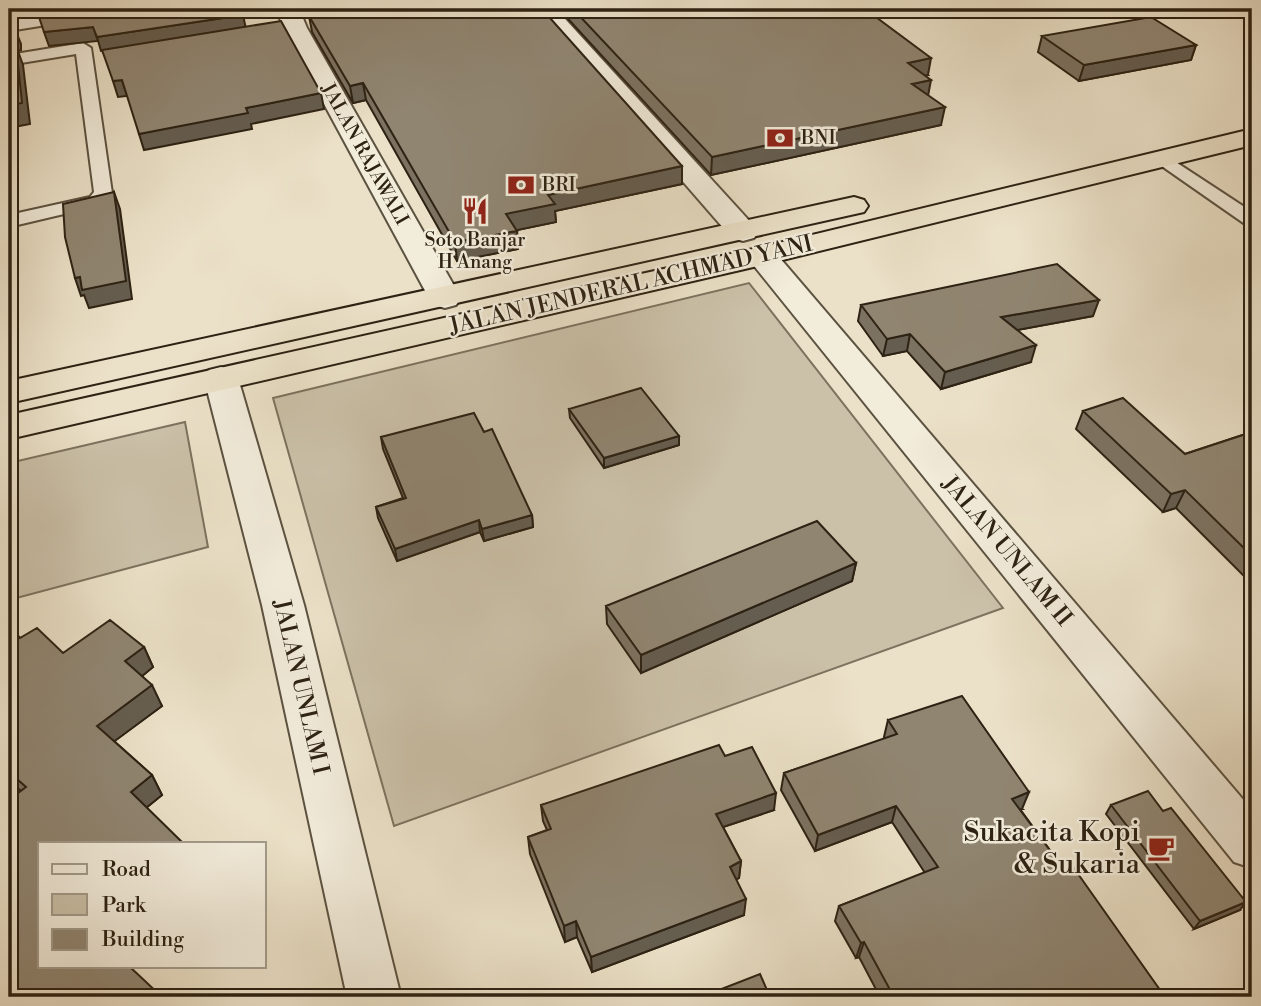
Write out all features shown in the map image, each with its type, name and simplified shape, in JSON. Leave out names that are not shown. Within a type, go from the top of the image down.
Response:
[{"type":"highway","name":"JALAN JENDERAL ACHMAD YANI","points":[[9,392],[64,398],[221,378],[1252,115]]},
{"type":"highway","name":"JALAN JENDERAL ACHMAD YANI","points":[[9,427],[64,398],[445,298],[753,244],[1252,137]]},
{"type":"street","points":[[9,24],[102,9]]},
{"type":"street","name":"JALAN UNLAM II","points":[[544,9],[753,244],[1252,846]]},
{"type":"street","name":"JALAN RAJAWALI","points":[[288,23],[445,298]]},
{"type":"street","name":"JALAN UNLAM I","points":[[221,378],[283,605],[374,997]]},
{"type":"lane","points":[[9,60],[83,48],[92,60],[103,193],[96,201],[9,221]]},
{"type":"lane","points":[[1162,158],[1252,220]]},
{"type":"green space","points":[[749,283],[1003,608],[394,826],[273,398]]},
{"type":"green space","points":[[185,422],[208,547],[9,600],[9,463]]},
{"type":"building","points":[[73,9],[240,9],[243,15],[97,37],[93,27],[44,32],[38,14]]},
{"type":"building","points":[[327,9],[542,9],[682,166],[548,195],[555,204],[506,214],[517,231],[455,242],[363,83],[350,86],[309,16],[329,13]]},
{"type":"building","points":[[573,9],[865,9],[931,58],[908,63],[931,80],[912,84],[945,107],[712,157]]},
{"type":"building","points":[[1151,17],[1196,45],[1084,65],[1042,36]]},
{"type":"building","points":[[281,21],[321,93],[246,108],[248,113],[139,134],[122,80],[113,81],[102,50]]},
{"type":"building","points":[[16,45],[22,103],[9,105],[9,46]]},
{"type":"building","points":[[114,192],[126,281],[82,290],[80,277],[75,278],[65,237],[63,204]]},
{"type":"building","points":[[1057,264],[1099,300],[1001,317],[1036,345],[945,372],[910,334],[887,339],[861,305]]},
{"type":"building","points":[[641,388],[679,436],[604,458],[569,409]]},
{"type":"building","points":[[1123,398],[1185,454],[1252,432],[1252,556],[1185,490],[1171,494],[1083,411]]},
{"type":"building","points":[[474,413],[484,432],[492,429],[532,515],[482,529],[479,520],[395,549],[376,507],[406,498],[381,437]]},
{"type":"building","points":[[817,521],[856,563],[641,655],[606,606]]},
{"type":"building","points":[[110,620],[144,647],[125,661],[152,685],[97,726],[152,775],[131,792],[182,842],[38,842],[38,968],[131,968],[162,997],[9,997],[9,800],[26,787],[9,772],[9,626],[20,638],[37,628],[63,653]]},
{"type":"building","points":[[962,696],[1029,792],[1012,799],[1063,868],[1071,864],[1165,997],[894,997],[864,942],[861,943],[839,906],[938,867],[896,806],[818,835],[784,773],[897,734],[888,720]]},
{"type":"building","points":[[719,745],[725,756],[752,747],[776,793],[716,814],[741,861],[730,867],[746,899],[591,957],[576,921],[564,926],[528,837],[551,829],[541,805]]},
{"type":"building","points":[[1148,791],[1163,811],[1171,808],[1246,902],[1200,921],[1111,805]]},
{"type":"building","points":[[760,974],[770,997],[701,997]]},
{"type":"place","name":"BNI","points":[[780,138]]},
{"type":"place","name":"BRI","points":[[521,185]]},
{"type":"place","name":"Soto Banjar H Anang","points":[[475,211]]},
{"type":"place","name":"Sukacita Kopi & Sukaria","points":[[1161,848]]}]
